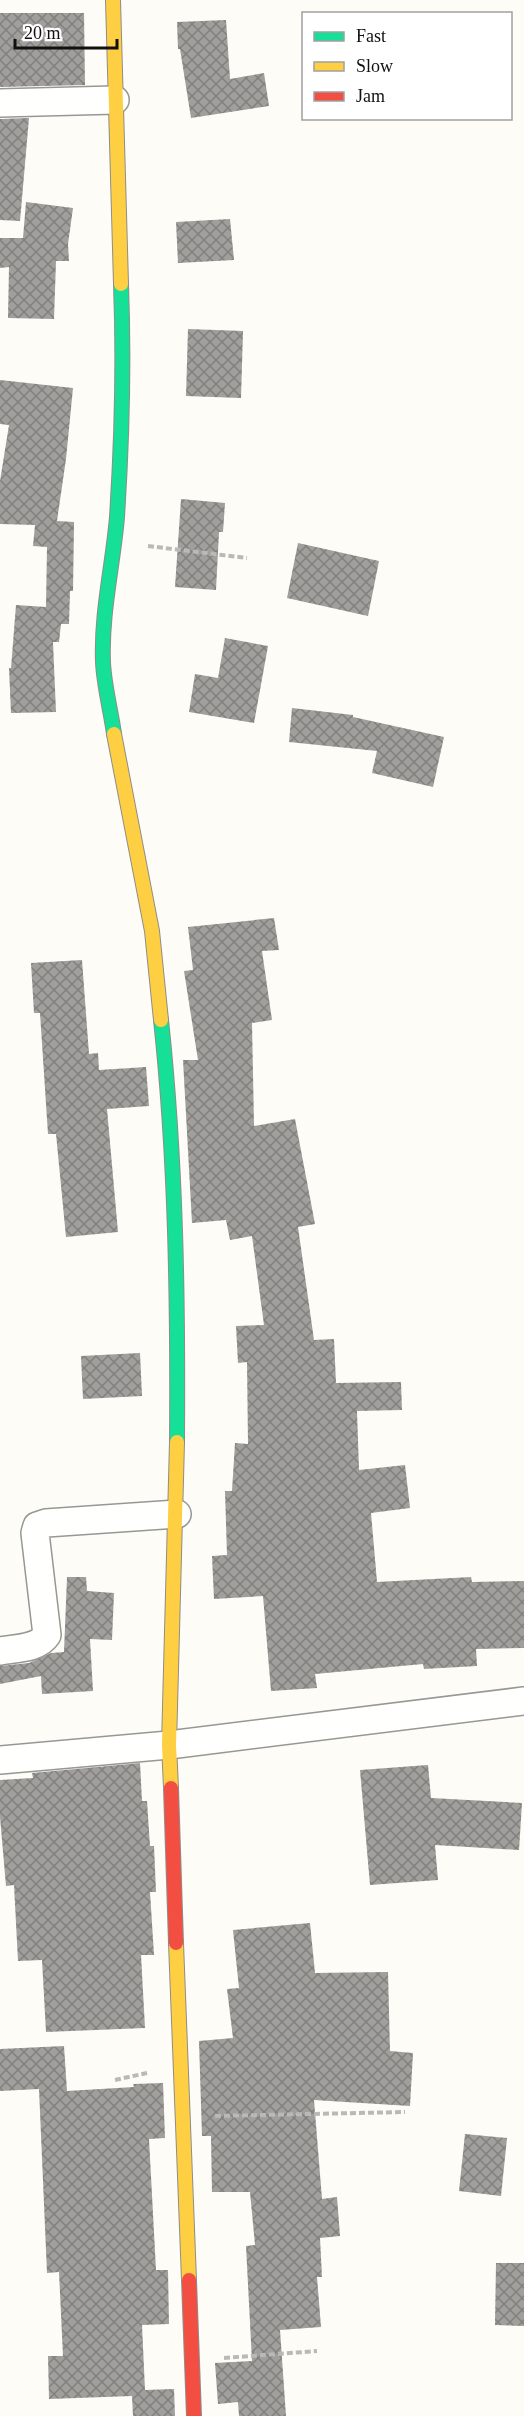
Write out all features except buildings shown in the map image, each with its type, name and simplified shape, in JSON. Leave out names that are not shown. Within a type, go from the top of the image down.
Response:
[{"type":"street","points":[[113,0],[124,370],[115,542],[107,591],[103,662],[119,764],[152,931],[163,1035],[171,1153],[178,1358],[177,1514],[169,1745],[190,2360],[194,2416]]},
{"type":"street","points":[[0,103],[115,100]]},
{"type":"street","points":[[0,1651],[34,1645],[42,1642],[47,1635],[35,1533],[37,1526],[46,1523],[177,1514]]},
{"type":"street","points":[[0,1760],[169,1745],[524,1701]]},
{"type":"path","points":[[115,542],[247,558]]},
{"type":"path","points":[[181,2116],[405,2112]]},
{"type":"path","points":[[190,2360],[317,2351]]},
{"type":"traffic: fast","points":[[114,734],[105,680],[103,644],[119,488],[122,371],[121,284]]},
{"type":"traffic: fast","points":[[161,1020],[170,1125],[175,1231],[177,1442]]},
{"type":"traffic: slow","points":[[113,0],[121,284]]},
{"type":"traffic: slow","points":[[114,734],[152,931],[161,1020]]},
{"type":"traffic: slow","points":[[171,1788],[169,1745],[177,1442]]},
{"type":"traffic: slow","points":[[176,1943],[189,2280]]},
{"type":"traffic: jam","points":[[171,1788],[176,1943]]},
{"type":"traffic: jam","points":[[189,2280],[194,2416]]}]
